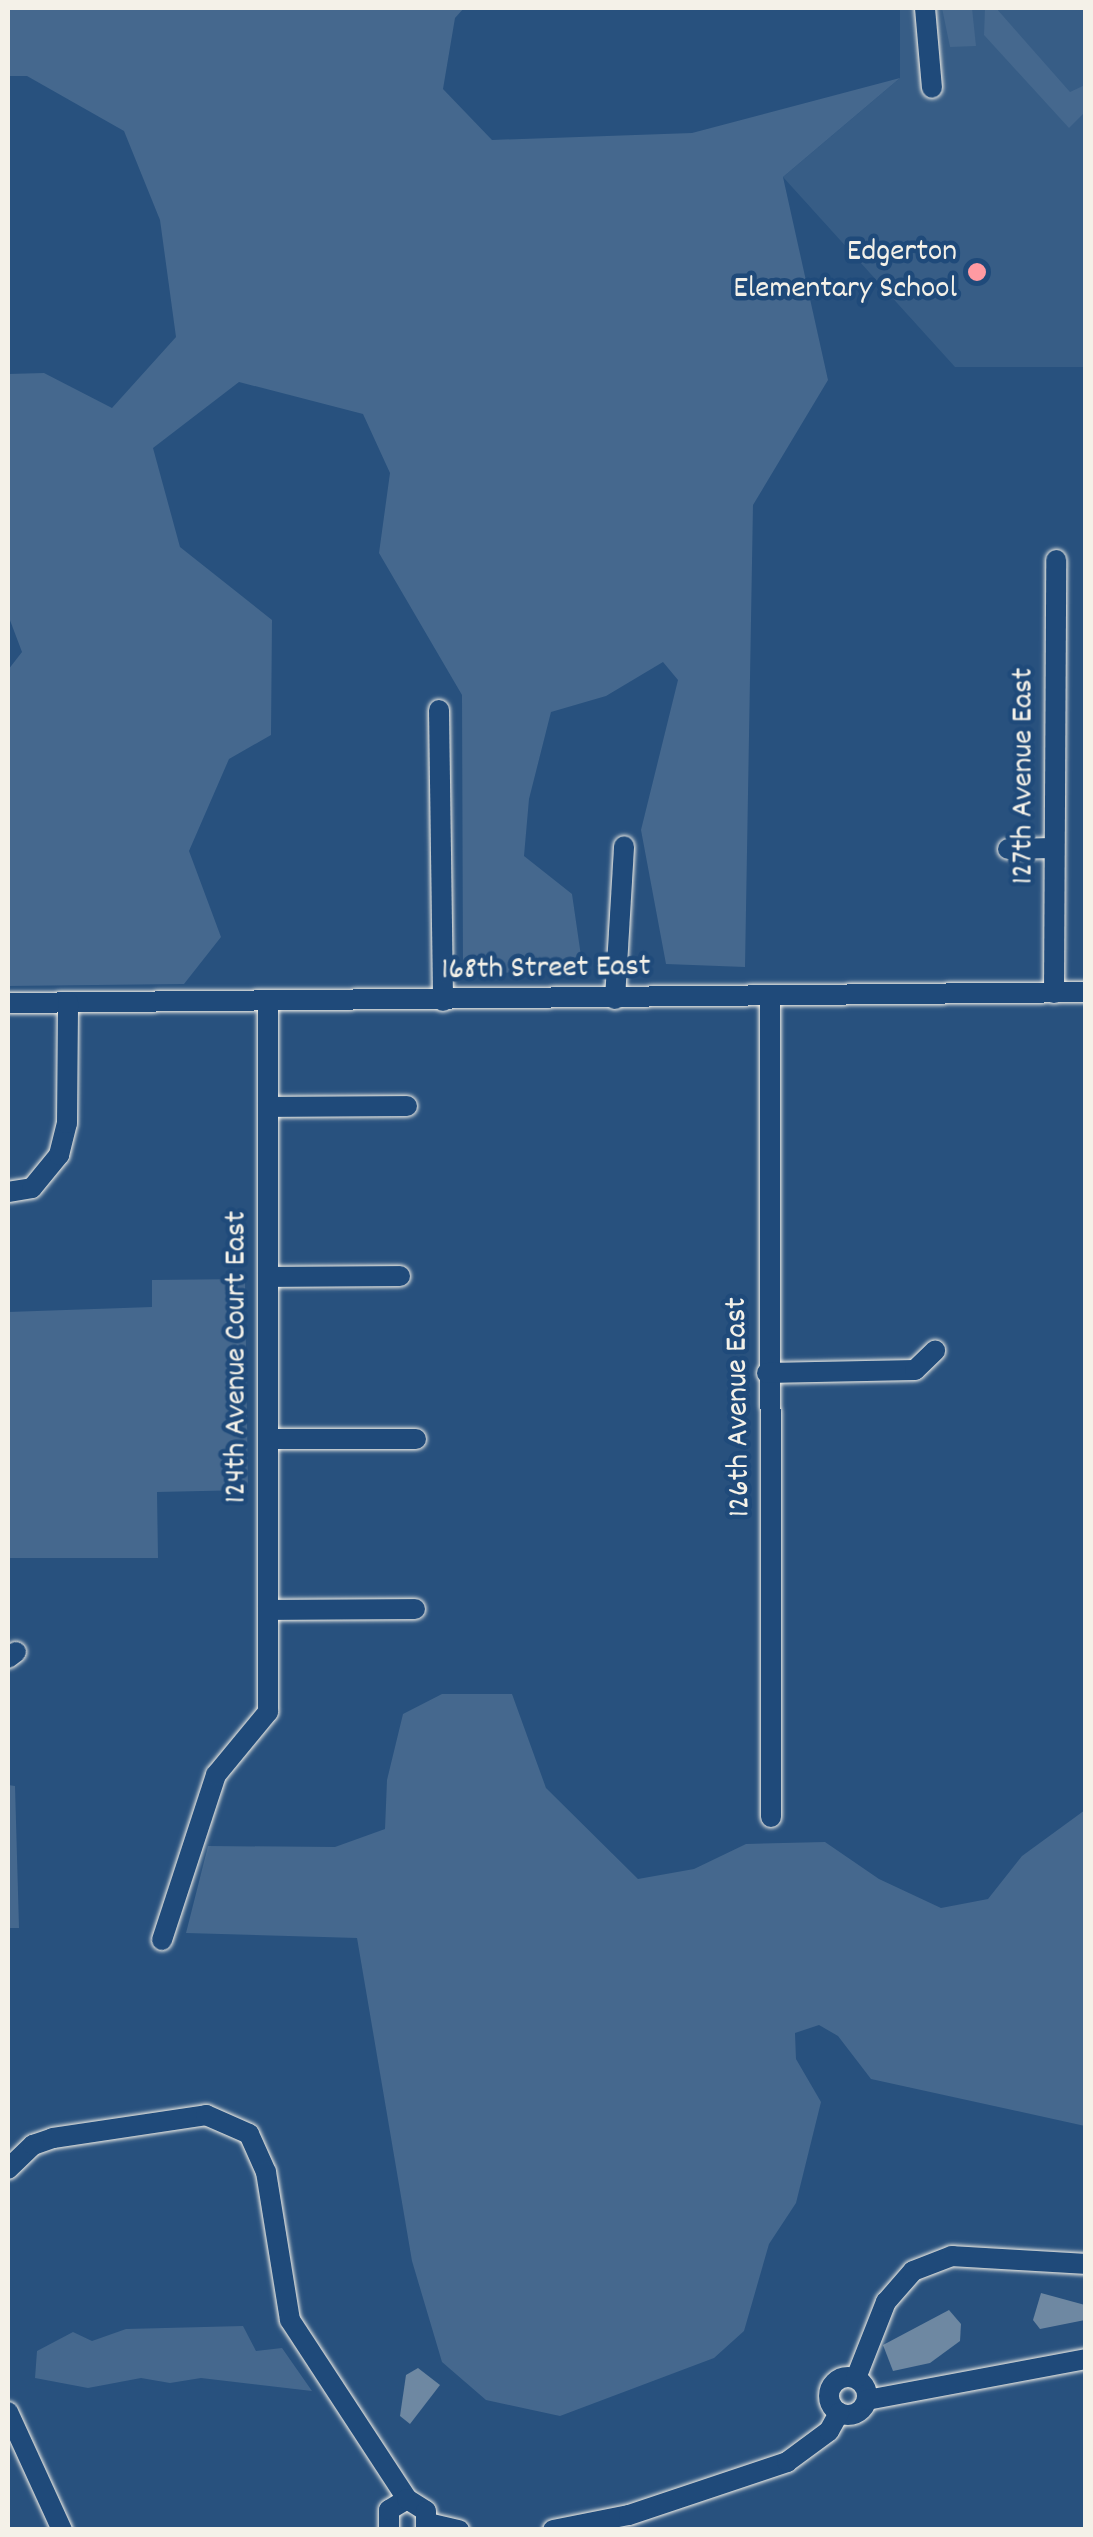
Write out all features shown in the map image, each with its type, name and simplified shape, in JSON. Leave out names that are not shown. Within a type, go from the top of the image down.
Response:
[{"type":"street","points":[[925,8],[932,88]]},
{"type":"street","name":"127th Avenue East","points":[[1054,993],[1056,560]]},
{"type":"street","points":[[439,710],[443,1001]]},
{"type":"street","points":[[616,998],[624,846]]},
{"type":"street","points":[[1008,849],[1054,848]]},
{"type":"street","name":"168th Street East","points":[[8,1002],[443,1001],[1086,992]]},
{"type":"street","name":"126th Avenue East","points":[[770,996],[767,1373],[771,1818]]},
{"type":"street","points":[[16,1192],[48,1176],[67,1122],[68,1002]]},
{"type":"street","name":"124th Avenue Court East","points":[[162,1940],[216,1775],[268,1712],[268,1002]]},
{"type":"street","points":[[268,1108],[408,1106]]},
{"type":"street","points":[[268,1277],[400,1276]]},
{"type":"street","points":[[767,1373],[915,1370],[935,1351]]},
{"type":"street","points":[[268,1440],[416,1439]]},
{"type":"street","points":[[268,1610],[415,1608]]},
{"type":"street","points":[[8,2169],[33,2144],[189,2117],[206,2115],[249,2134],[266,2172],[290,2320],[406,2499],[423,2506],[427,2526],[459,2530]]},
{"type":"street","points":[[867,2400],[856,2378],[886,2302],[920,2267],[952,2256],[1086,2264]]},
{"type":"street","points":[[840,2414],[856,2414],[867,2400],[1086,2358]]},
{"type":"street","points":[[840,2414],[829,2398],[832,2385],[856,2378]]},
{"type":"street","points":[[8,2412],[62,2530]]},
{"type":"street","points":[[553,2530],[632,2522],[787,2462],[829,2431],[840,2414]]},
{"type":"street","points":[[389,2530],[389,2510],[406,2499]]},
{"type":"shaded area","points":[[8,8],[464,8],[455,18],[443,89],[492,140],[692,133],[900,78],[783,177],[828,380],[753,505],[745,967],[666,964],[641,830],[678,680],[663,662],[606,696],[551,712],[529,799],[524,856],[572,894],[583,970],[463,974],[462,695],[379,553],[390,473],[363,414],[239,382],[153,448],[180,547],[272,620],[271,735],[229,759],[189,851],[221,937],[184,984],[8,986],[8,670],[22,652],[8,615],[8,374],[44,373],[112,408],[176,337],[160,220],[124,131],[27,76],[8,76]]},
{"type":"shaded area","name":"Edgerton Elementary School","points":[[900,8],[1085,8],[1085,367],[955,367],[783,177],[900,78]]},
{"type":"shaded area","points":[[942,8],[972,8],[976,46],[950,47]]},
{"type":"shaded area","points":[[985,8],[996,8],[1070,92],[1085,85],[1085,112],[1069,128],[984,35]]},
{"type":"shaded area","points":[[245,1279],[248,1490],[157,1492],[158,1558],[8,1558],[8,1312],[152,1307],[152,1280]]},
{"type":"shaded area","points":[[442,1694],[512,1694],[546,1788],[638,1879],[694,1869],[746,1844],[825,1842],[879,1879],[941,1908],[988,1899],[1022,1856],[1085,1810],[1085,2126],[871,2079],[838,2036],[819,2025],[795,2033],[796,2059],[821,2102],[796,2203],[769,2244],[744,2331],[714,2358],[560,2416],[486,2400],[442,2362],[412,2261],[357,1938],[186,1933],[208,1846],[335,1847],[385,1829],[387,1780],[403,1714]]},
{"type":"shaded area","points":[[8,1785],[15,1786],[19,1928],[8,1928]]},
{"type":"shaded area","points":[[1041,2293],[1085,2305],[1085,2320],[1040,2329],[1033,2320]]},
{"type":"shaded area","points":[[949,2310],[961,2324],[960,2341],[930,2363],[893,2371],[883,2345]]},
{"type":"shaded area","points":[[243,2326],[256,2351],[282,2348],[312,2391],[201,2378],[170,2383],[141,2378],[88,2388],[35,2378],[37,2351],[73,2332],[92,2341],[126,2329]]},
{"type":"shaded area","points":[[418,2368],[440,2385],[410,2424],[400,2416],[406,2375]]},
{"type":"place","name":"Edgerton Elementary School","points":[[977,272]]}]
